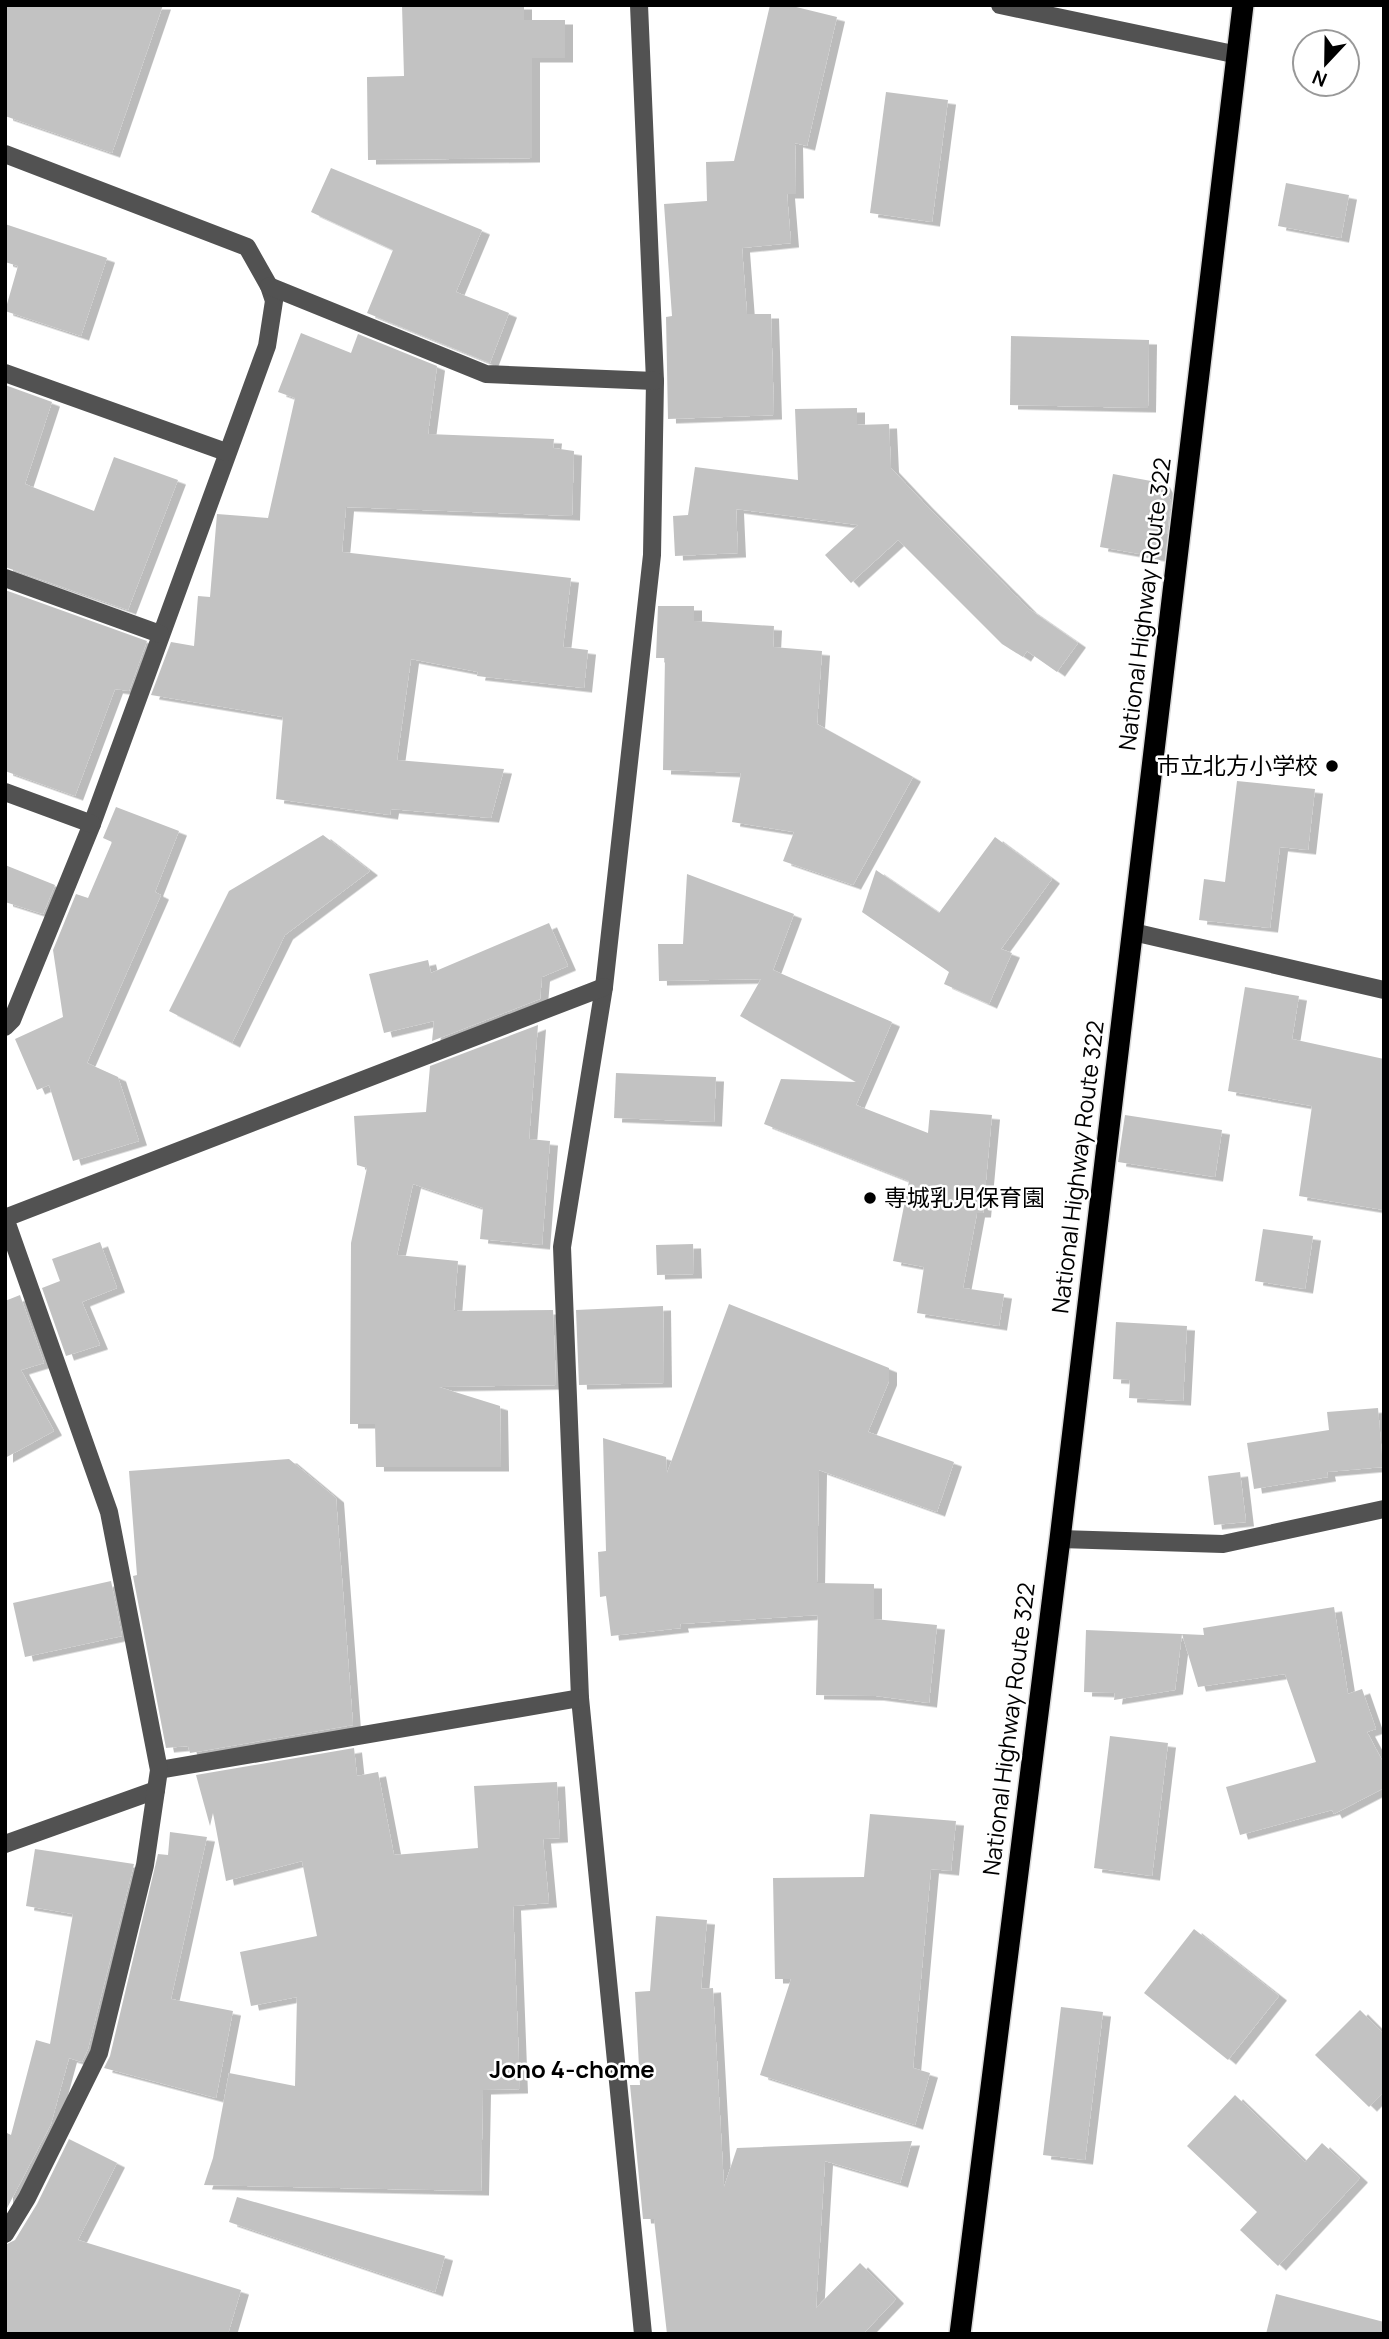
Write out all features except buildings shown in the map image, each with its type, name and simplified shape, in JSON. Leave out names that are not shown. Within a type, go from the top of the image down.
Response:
[{"type":"highway","name":"National Highway Route 322","points":[[960,2334],[1060,1539],[1243,5]]},
{"type":"street","points":[[639,5],[655,381],[652,555],[632,760],[604,987],[562,1247],[580,1699],[643,2334]]},
{"type":"street","points":[[1000,5],[1238,54]]},
{"type":"street","points":[[5,154],[247,247],[269,286],[274,301],[267,346],[92,824],[12,1020],[5,1027]]},
{"type":"street","points":[[269,286],[485,374],[655,381]]},
{"type":"street","points":[[5,373],[226,452]]},
{"type":"street","points":[[5,578],[160,634]]},
{"type":"street","points":[[5,792],[92,824]]},
{"type":"street","points":[[1133,932],[1384,990]]},
{"type":"street","points":[[5,2234],[27,2198],[99,2053],[145,1865],[159,1770],[109,1512],[5,1218],[604,987]]},
{"type":"street","points":[[1060,1539],[1223,1544],[1384,1508]]},
{"type":"street","points":[[159,1770],[580,1699]]},
{"type":"street","points":[[5,1844],[156,1790]]},
{"type":"place","name":"市立北方小学校","points":[[1332,766]]},
{"type":"place","name":"専城乳児保育園","points":[[870,1198]]},
{"type":"district","name":"Jono 4-chome","points":[[572,2070]]}]
